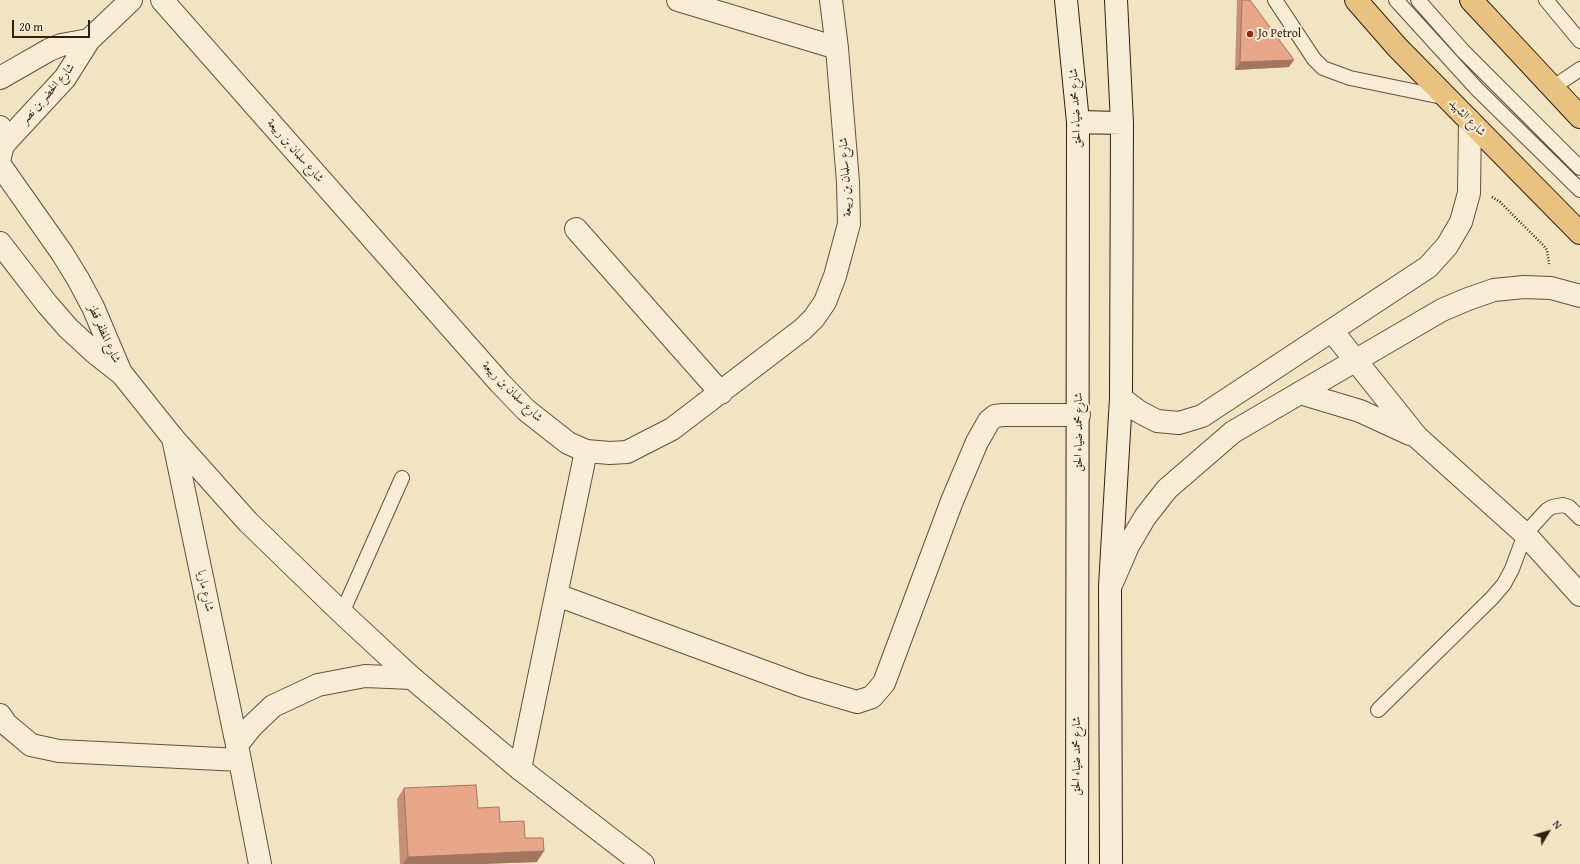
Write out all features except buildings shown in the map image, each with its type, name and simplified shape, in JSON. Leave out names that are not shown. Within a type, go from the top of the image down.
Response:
[{"type":"highway","name":"شارع الشهيد","points":[[1356,0],[1398,47],[1580,233]]},
{"type":"highway","points":[[1471,0],[1580,117]]},
{"type":"street","name":"شارع الخضر بن نصر","points":[[1,148],[62,83],[76,64],[89,40],[131,0]]},
{"type":"street","name":"شارع سلمان بن ربيعة","points":[[162,0],[500,384],[526,410],[568,443],[586,451],[610,453],[627,452],[644,445],[672,429],[721,393],[814,318],[825,302],[836,276],[849,224],[848,182],[837,48],[831,0]]},
{"type":"street","points":[[678,0],[837,48]]},
{"type":"street","name":"شارع محمد ضياء الحق","points":[[1066,0],[1078,122],[1079,415],[1077,864]]},
{"type":"street","points":[[1111,864],[1110,586],[1121,398],[1122,123],[1116,0]]},
{"type":"street","name":"شارع الخضر بن نصر","points":[[0,78],[49,50],[61,45],[89,40]]},
{"type":"street","points":[[1121,398],[1138,411],[1157,421],[1180,423],[1202,416],[1428,267],[1447,246],[1461,222],[1469,193],[1470,121]]},
{"type":"street","points":[[1078,122],[1122,123]]},
{"type":"street","name":"شارع المظفر قطز","points":[[1,148],[93,307],[122,374]]},
{"type":"street","points":[[576,229],[721,393]]},
{"type":"street","name":"شارع المظفر قطز","points":[[0,243],[47,304],[68,328],[94,352],[122,374]]},
{"type":"street","points":[[1110,586],[1131,540],[1145,517],[1167,489],[1233,432],[1356,362],[1442,310],[1468,299],[1494,290],[1524,287],[1551,288],[1580,296]]},
{"type":"street","points":[[1332,331],[1417,437],[1525,534],[1580,595]]},
{"type":"street","points":[[122,374],[173,438],[248,522],[342,613],[412,678],[520,769],[643,864]]},
{"type":"street","points":[[1300,393],[1360,411],[1417,437]]},
{"type":"street","points":[[557,595],[803,686],[857,702],[872,697],[884,683],[952,501],[977,442],[989,421],[995,416],[1003,415],[1079,415]]},
{"type":"street","name":"شارع ماريا","points":[[173,438],[260,864]]},
{"type":"street","points":[[520,769],[586,451]]},
{"type":"street","points":[[0,715],[6,724],[31,745],[59,751],[238,752],[252,726],[273,706],[318,685],[366,676],[412,678]]},
{"type":"lane","points":[[1275,0],[1314,59],[1323,68],[1350,78],[1448,98]]},
{"type":"lane","points":[[1396,0],[1477,89],[1580,190]]},
{"type":"lane","points":[[1418,0],[1463,51],[1580,168]]},
{"type":"lane","points":[[1546,0],[1580,41]]},
{"type":"lane","points":[[1552,88],[1580,69]]},
{"type":"lane","points":[[342,613],[402,478]]},
{"type":"lane","points":[[1378,710],[1492,598],[1504,584],[1512,569],[1525,534],[1547,510],[1557,505],[1569,507],[1580,518]]},
{"type":"path","points":[[1469,193],[1496,199],[1544,245],[1548,254],[1551,288]]},
{"type":"place","name":"Jo Petrol","points":[[1250,34]]}]
